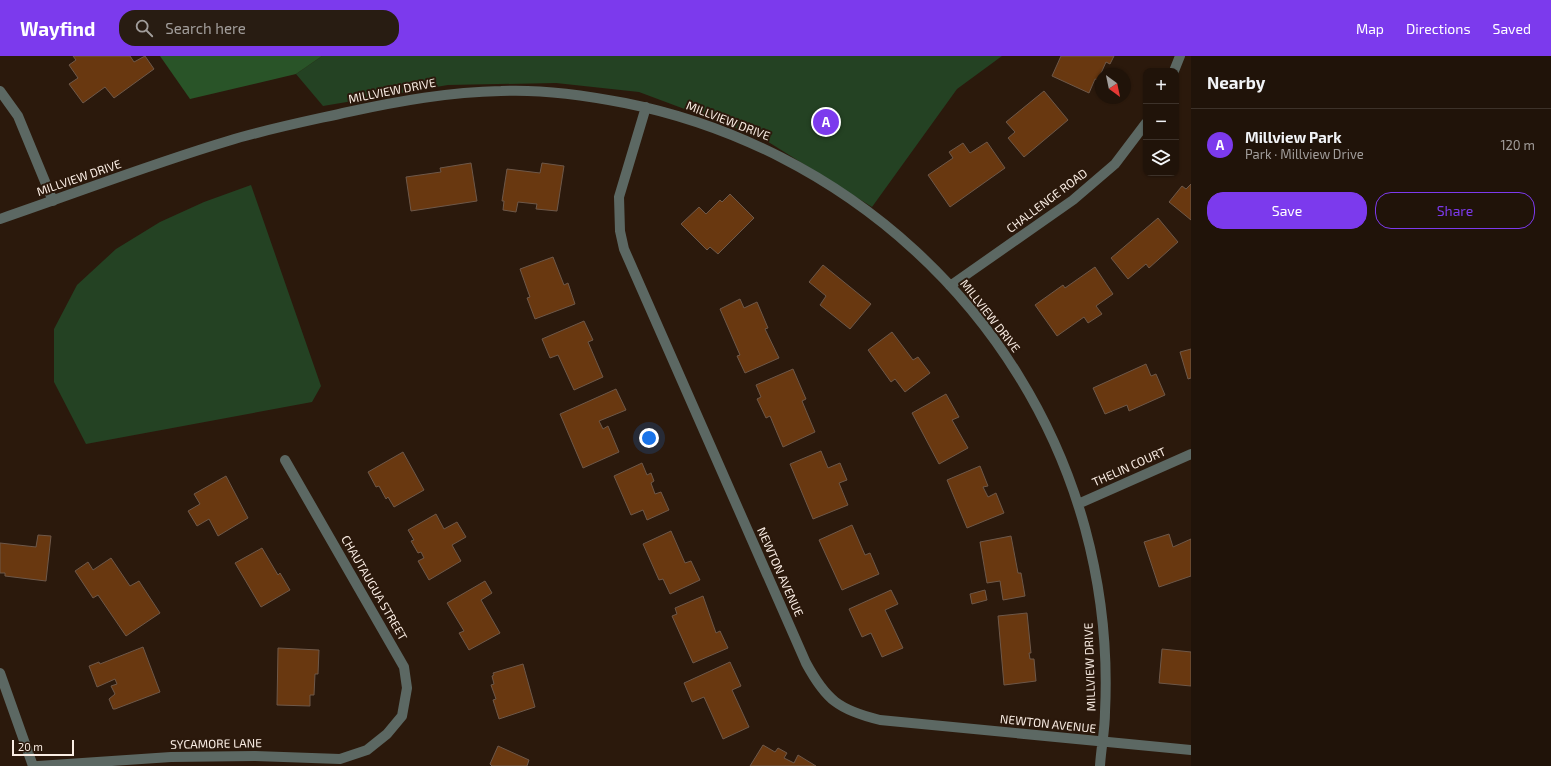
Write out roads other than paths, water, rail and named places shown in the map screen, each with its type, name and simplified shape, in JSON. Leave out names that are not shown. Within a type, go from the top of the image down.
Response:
[{"type":"street","points":[[1175,68],[1180,56]]},
{"type":"street","name":"MILLVIEW DRIVE","points":[[0,219],[226,141],[300,122],[412,99],[454,93],[506,90],[559,92],[603,98],[646,107],[723,131],[758,145],[813,175],[864,208],[908,242],[950,286],[1000,347],[1027,390],[1048,430],[1066,472],[1078,504],[1094,565],[1104,639],[1106,714],[1100,766]]},
{"type":"street","points":[[0,91],[18,116],[53,201]]},
{"type":"street","name":"NEWTON AVENUE","points":[[646,107],[619,197],[620,231],[624,249],[806,663],[816,682],[829,698],[854,714],[880,720],[1191,750]]},
{"type":"street","name":"CHALLENGE ROAD","points":[[950,286],[1074,200],[1115,164],[1143,126]]},
{"type":"street","name":"THELIN COURT","points":[[1078,504],[1191,454]]},
{"type":"street","name":"CHAUTAUGUA STREET","points":[[285,460],[404,667],[407,688],[402,716],[387,734]]},
{"type":"street","points":[[0,674],[33,766]]},
{"type":"street","name":"SYCAMORE LANE","points":[[38,766],[171,757],[255,756],[340,759],[367,750],[387,734]]},
{"type":"place","name":"Millview Park","points":[[826,122]]}]
